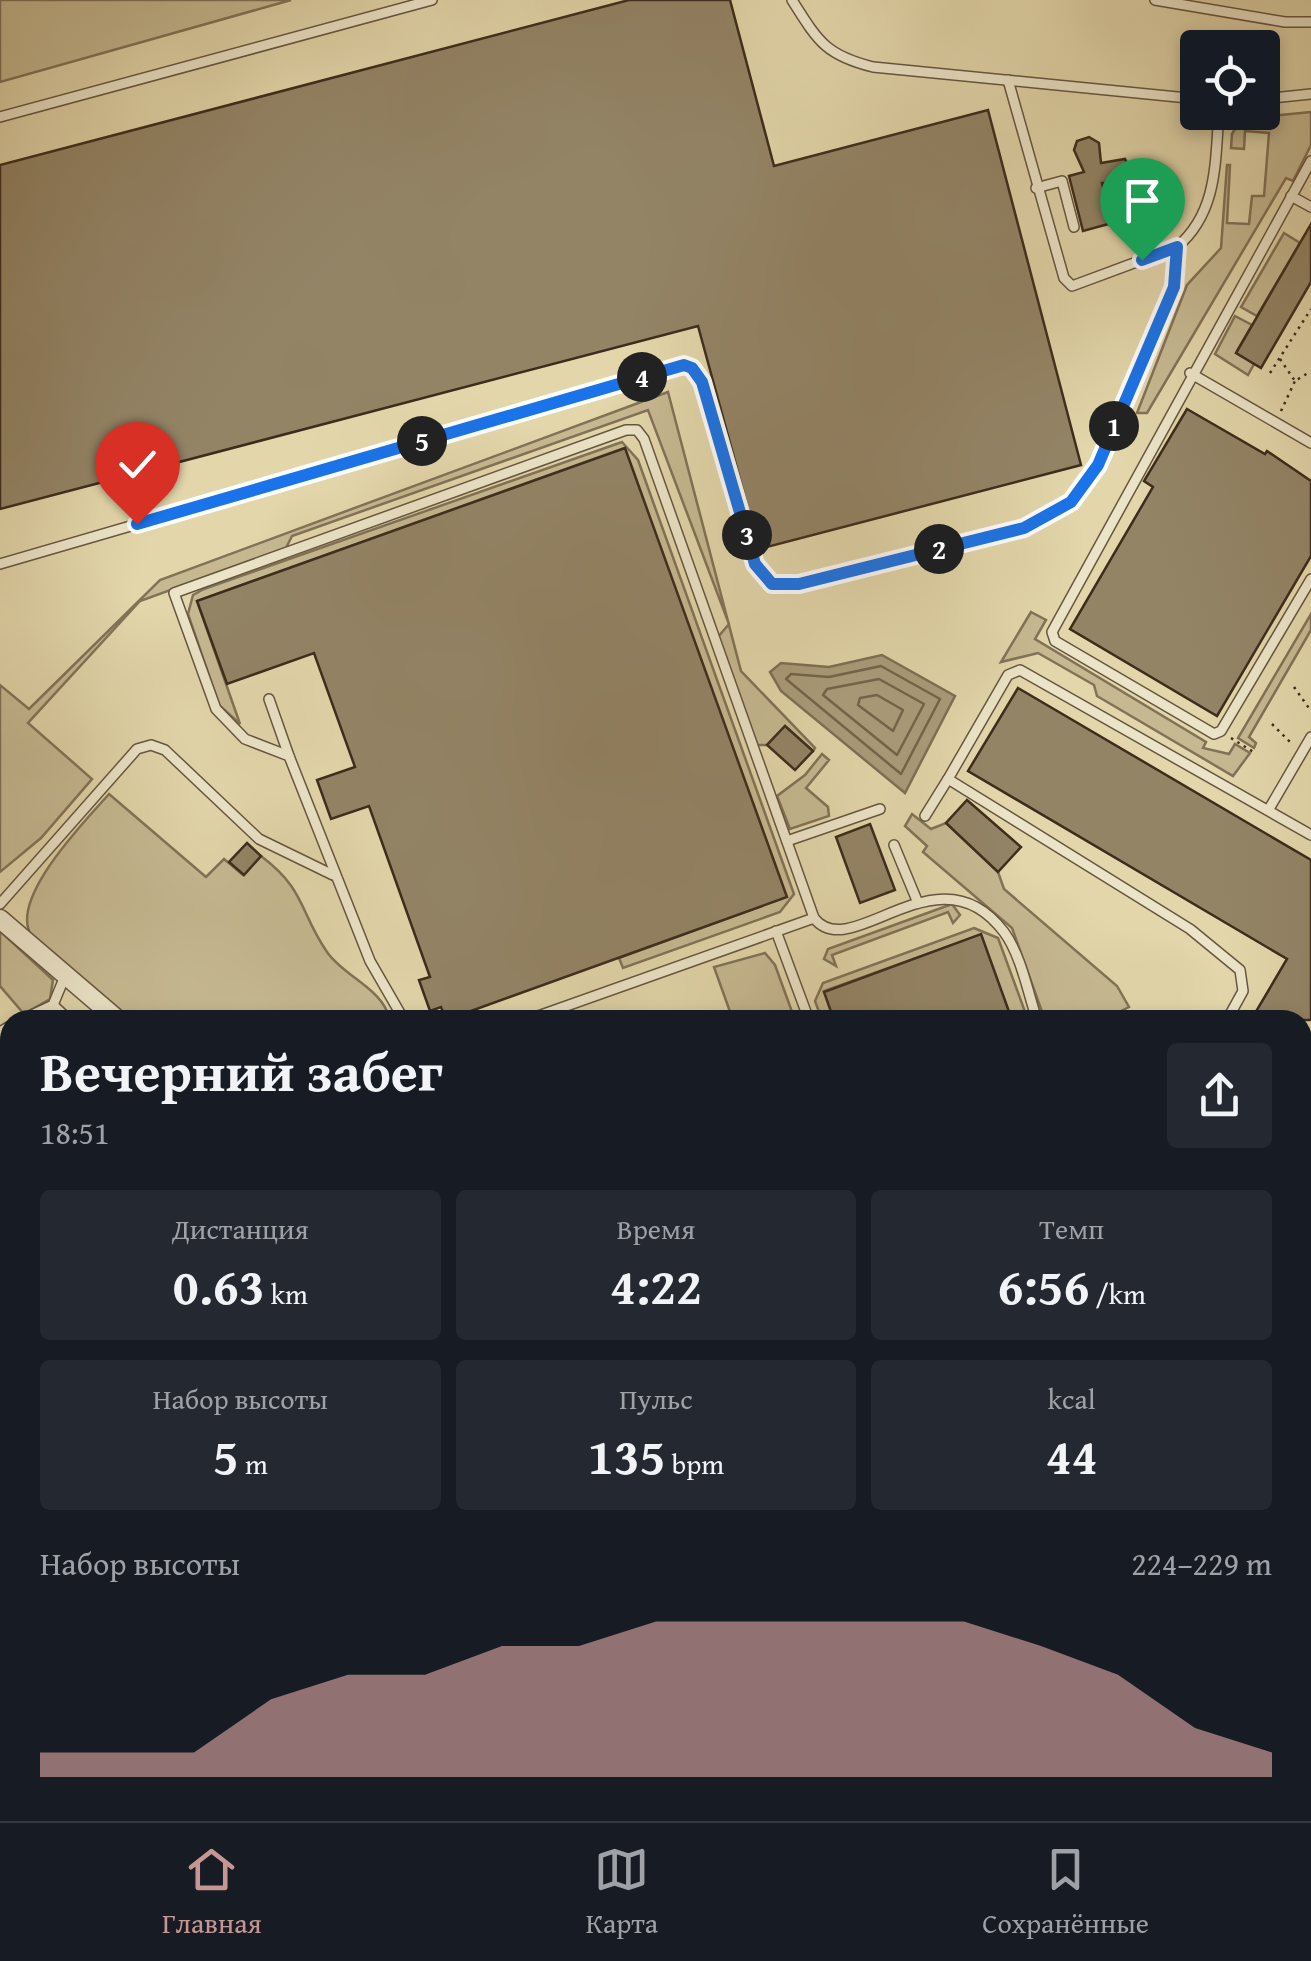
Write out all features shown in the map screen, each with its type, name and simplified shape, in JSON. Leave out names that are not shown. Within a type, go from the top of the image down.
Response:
[{"type":"street","points":[[0,919],[106,1010]]},
{"type":"lane","points":[[0,117],[432,0]]},
{"type":"lane","points":[[792,0],[818,40],[834,55],[874,67],[1180,97]]},
{"type":"lane","points":[[1155,0],[1285,22],[1311,22]]},
{"type":"lane","points":[[1008,80],[1057,266],[1072,286],[1177,247],[1193,233],[1208,206],[1217,130]]},
{"type":"lane","points":[[1280,97],[1311,94]]},
{"type":"lane","points":[[1311,161],[1190,373],[1052,632],[1055,641],[1207,732],[1221,731],[1311,580]]},
{"type":"lane","points":[[1036,188],[1062,181],[1074,227]]},
{"type":"lane","points":[[1291,196],[1311,207]]},
{"type":"lane","points":[[0,564],[684,365],[692,368],[702,382],[755,564],[772,584],[799,584],[1024,528],[1071,502],[1098,465],[1174,287],[1177,247]]},
{"type":"lane","points":[[1190,373],[1311,444]]},
{"type":"lane","points":[[288,756],[245,739],[216,709],[174,593],[626,430],[637,430],[814,918],[830,930],[846,930],[918,903],[947,897],[964,899],[1004,933],[1033,1010]]},
{"type":"lane","points":[[925,816],[1008,675],[1020,670],[1231,794],[1269,809],[1311,834]]},
{"type":"lane","points":[[269,700],[333,874],[370,961],[398,1010]]},
{"type":"lane","points":[[1269,809],[1311,737]]},
{"type":"lane","points":[[0,904],[137,749],[151,744],[165,750],[259,839],[333,874]]},
{"type":"lane","points":[[948,779],[1190,929],[1240,970],[1244,991],[1233,1010]]},
{"type":"lane","points":[[786,842],[880,809]]},
{"type":"lane","points":[[894,845],[918,903]]},
{"type":"lane","points":[[556,1010],[814,918]]},
{"type":"lane","points":[[776,931],[806,1010]]},
{"type":"lane","points":[[41,1010],[52,1005],[65,975]]},
{"type":"lane","points":[[52,1005],[58,1010]]},
{"type":"path","points":[[1270,373],[1310,311]]},
{"type":"path","points":[[1279,358],[1295,381]]},
{"type":"path","points":[[1276,423],[1295,381],[1308,373]]},
{"type":"path","points":[[1294,688],[1311,711]]},
{"type":"path","points":[[1272,724],[1284,740],[1302,752]]},
{"type":"path","points":[[1221,731],[1256,753]]},
{"type":"shaded area","points":[[0,0],[291,0],[0,82]]},
{"type":"shaded area","points":[[1311,112],[1311,145],[1293,181],[1286,178],[1147,413],[1137,413],[1187,285],[1221,248],[1227,165],[1227,223],[1249,224],[1252,196],[1264,196],[1269,133],[1245,131],[1244,149],[1231,148],[1232,134],[1234,130],[1280,130],[1280,115]]},
{"type":"shaded area","points":[[1284,233],[1300,243],[1257,316],[1241,307]]},
{"type":"shaded area","points":[[1235,316],[1252,325],[1237,351],[1254,364],[1248,375],[1215,354]]},
{"type":"shaded area","points":[[668,392],[728,621],[648,410],[292,536],[286,548],[140,601],[28,723],[92,779],[41,838],[0,872],[0,685],[29,709],[160,580]]},
{"type":"shaded area","points":[[622,442],[638,460],[794,894],[780,912],[623,968],[619,958],[786,897],[624,448],[197,601],[240,724],[219,705],[188,614],[193,595],[204,589]]},
{"type":"shaded area","points":[[1031,612],[1046,620],[1035,639],[1206,742],[1203,748],[1229,754],[1235,744],[1250,753],[1233,776],[1097,696],[1094,685],[1038,653],[1001,662]]},
{"type":"shaded area","points":[[1311,614],[1311,630],[1249,737],[1256,743],[1254,748],[1238,738]]},
{"type":"shaded area","points":[[729,624],[741,671],[815,748],[813,751],[785,726],[767,745],[757,745],[718,637]]},
{"type":"shaded area","points":[[822,754],[829,760],[806,788],[828,807],[829,816],[790,829],[777,796],[805,775]]},
{"type":"shaded area","points":[[109,794],[206,877],[224,859],[243,875],[261,856],[294,891],[334,961],[380,999],[386,1010],[117,1010],[35,940],[27,925],[37,886]]},
{"type":"shaded area","points":[[912,814],[931,829],[946,823],[998,872],[1004,889],[1117,986],[1129,1007],[1041,1010],[1012,928],[923,852],[927,846],[905,826]]},
{"type":"shaded area","points":[[952,904],[960,915],[953,923],[948,912],[832,955],[836,966],[824,959],[828,949]]},
{"type":"shaded area","points":[[974,928],[998,938],[1024,1010],[1008,1010],[980,935],[824,991],[831,1010],[818,1010],[815,1001],[823,983]]},
{"type":"shaded area","points":[[0,931],[53,980],[50,999],[31,1010],[21,1010],[0,986]]},
{"type":"shaded area","points":[[765,953],[775,965],[791,1010],[729,1010],[714,967]]},
{"type":"water","points":[[882,655],[955,696],[905,793],[781,691],[770,672],[781,663],[829,667]]},
{"type":"building","points":[[629,0],[730,0],[774,166],[988,110],[1081,465],[759,549],[698,326],[0,509],[0,165]]},
{"type":"building","points":[[1089,137],[1099,143],[1101,163],[1125,159],[1132,173],[1125,183],[1102,183],[1112,223],[1083,231],[1069,176],[1084,172],[1074,150],[1077,141]]},
{"type":"building","points":[[1311,224],[1311,282],[1261,368],[1236,353]]},
{"type":"building","points":[[1187,409],[1265,454],[1267,451],[1311,481],[1311,556],[1217,716],[1070,629],[1153,487],[1144,481]]},
{"type":"building","points":[[625,448],[787,897],[474,1010],[430,1010],[419,980],[430,977],[369,806],[331,819],[317,780],[355,767],[314,653],[227,684],[197,601]]},
{"type":"building","points":[[1018,688],[1311,860],[1311,1010],[1257,1010],[1287,959],[968,771]]},
{"type":"building","points":[[785,726],[813,751],[795,770],[767,745]]},
{"type":"building","points":[[967,800],[1021,847],[998,872],[946,823]]},
{"type":"building","points":[[870,824],[895,890],[860,903],[836,837]]},
{"type":"building","points":[[247,843],[261,856],[244,875],[229,862]]},
{"type":"building","points":[[981,934],[1008,1010],[830,1010],[824,992]]},
{"type":"route","points":[[137,524],[684,365],[692,368],[702,382],[755,564],[772,584],[799,584],[1024,528],[1071,502],[1098,465],[1174,287],[1177,247],[1142,260]]}]
